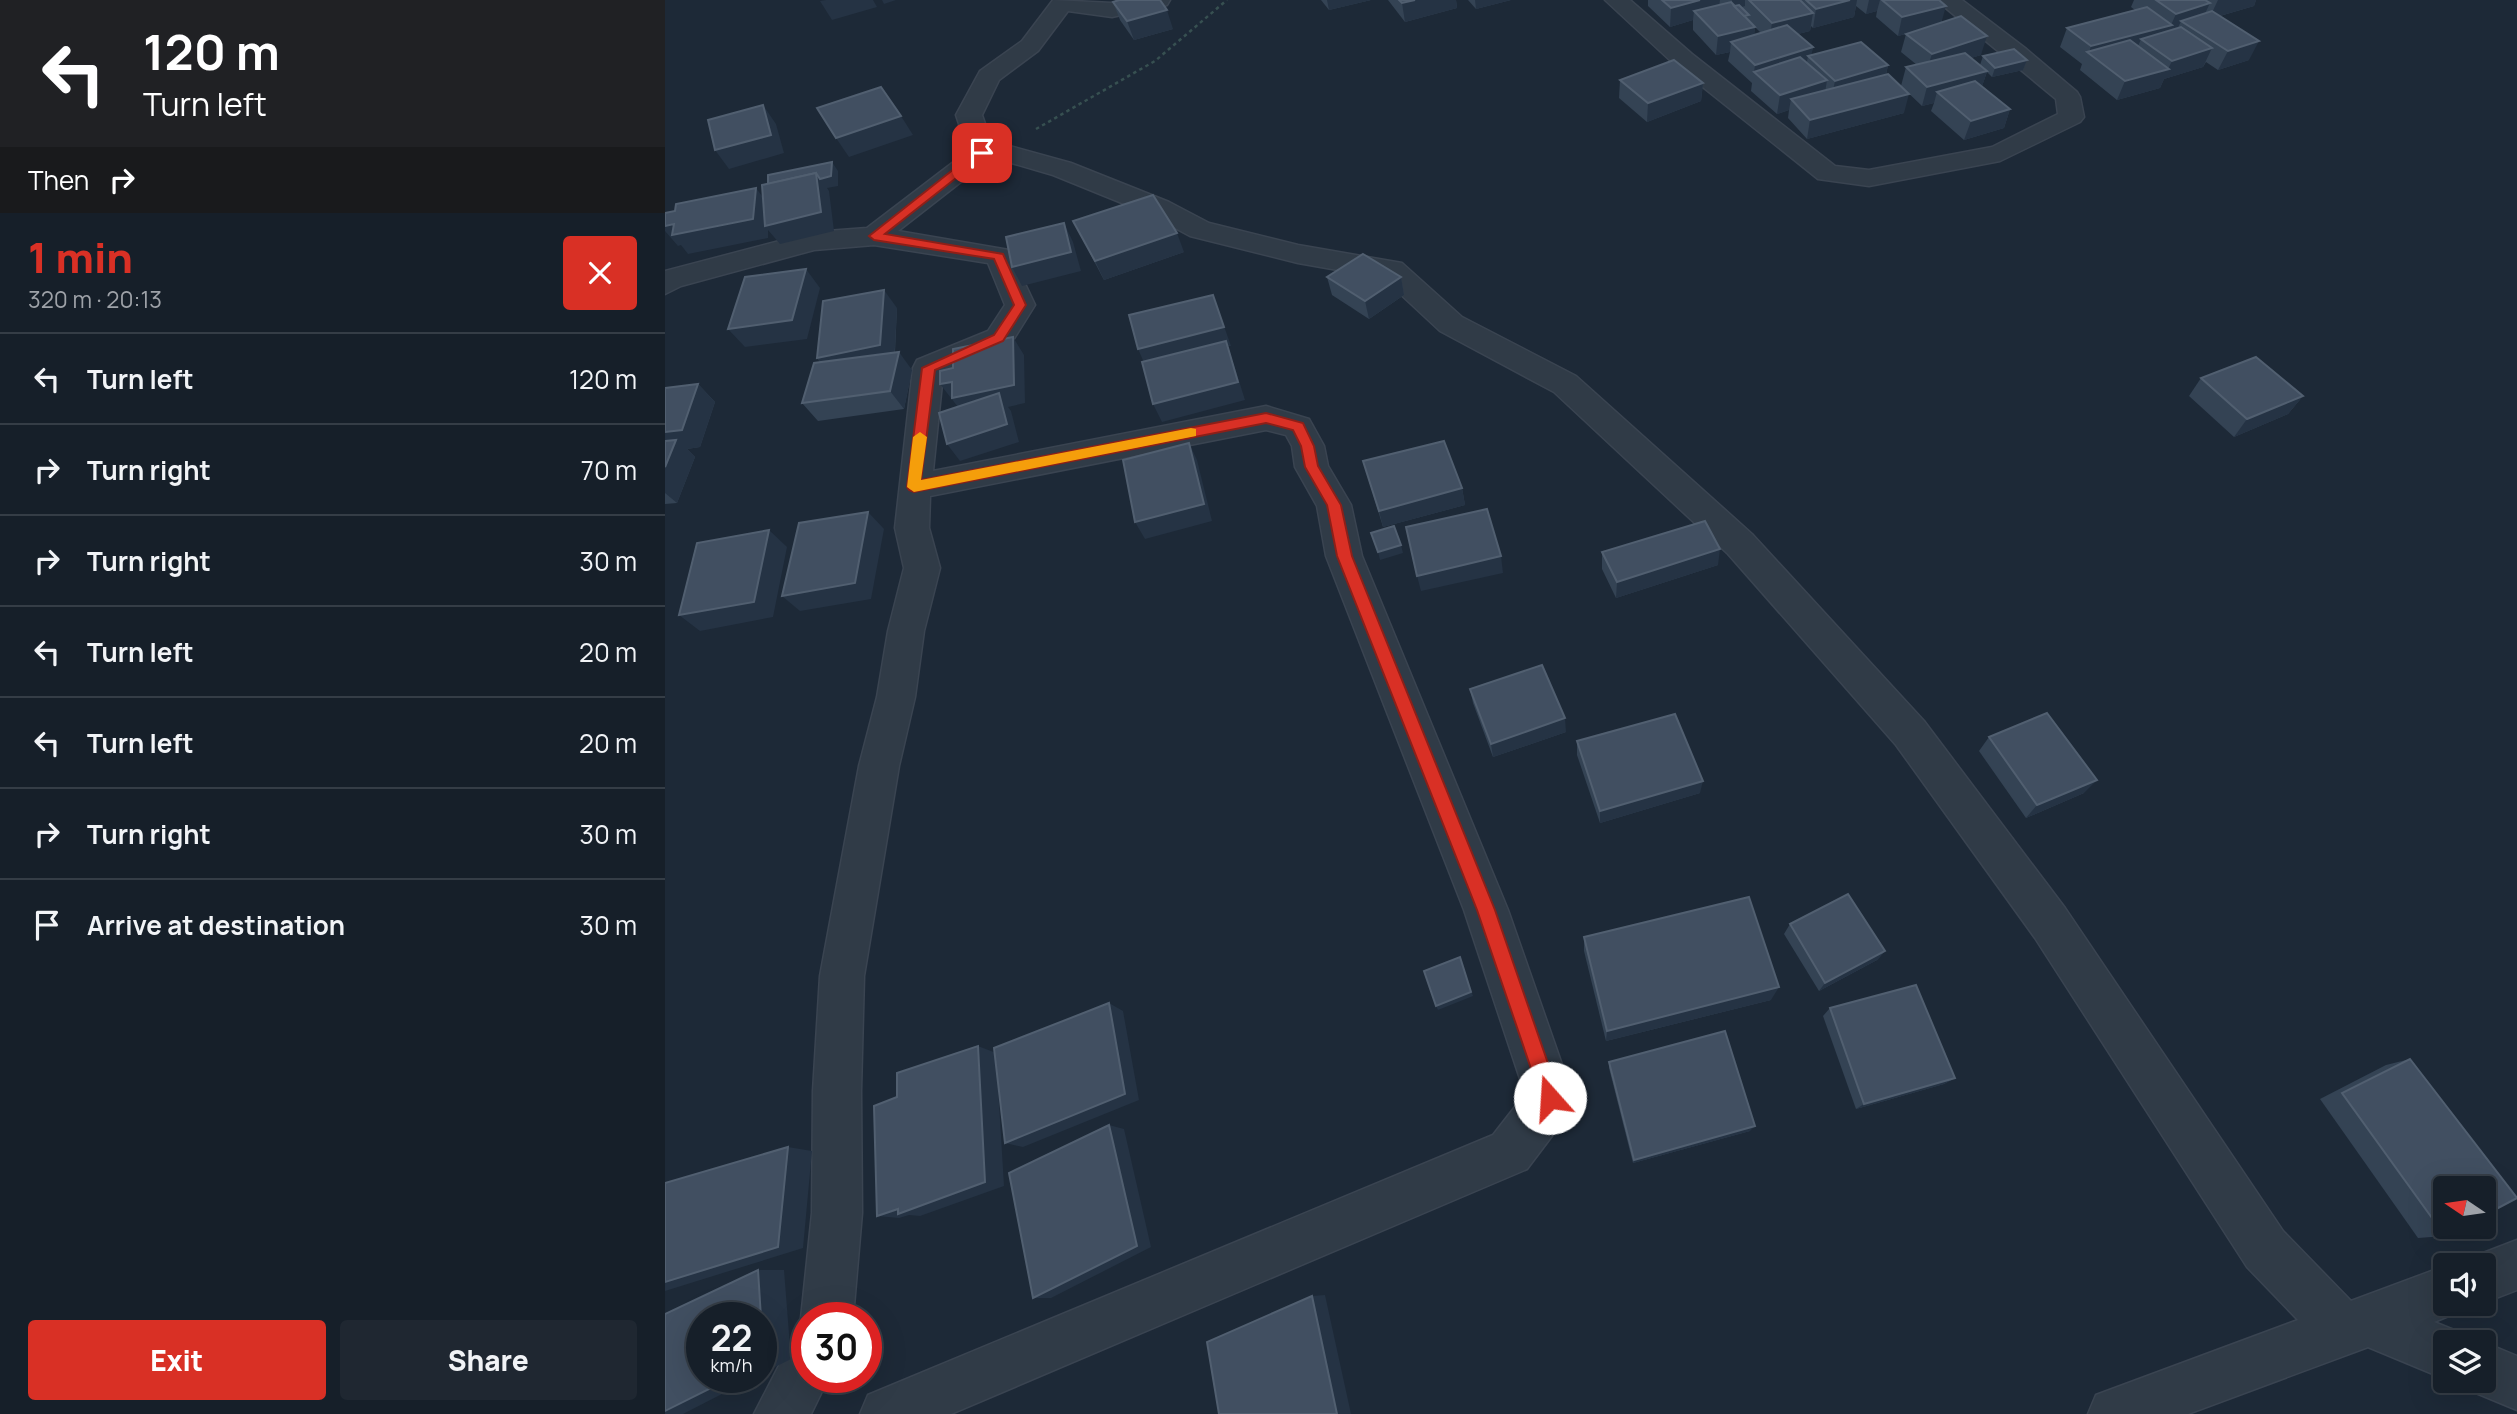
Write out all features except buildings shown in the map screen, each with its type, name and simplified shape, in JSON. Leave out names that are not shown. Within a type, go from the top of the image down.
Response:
[{"type":"street","points":[[1159,0],[1112,10],[1065,2],[1030,46],[989,76],[969,115],[991,152],[1062,169],[1159,208],[1201,230],[1298,254],[1392,270],[1451,324],[1565,384],[1741,544],[1910,733],[2050,923],[2265,1249],[2355,1325],[2433,1349]]},
{"type":"street","points":[[1616,0],[1683,59],[1827,173],[1869,178],[2000,153],[2071,117],[2068,97],[2017,53],[1947,0]]},
{"type":"street","points":[[874,236],[991,152]]},
{"type":"street","points":[[665,284],[671,279],[814,242],[874,236],[999,256],[1020,305],[999,338],[929,368],[914,487],[912,528],[922,568],[906,631],[896,697],[879,766],[842,976],[837,1091],[837,1213],[829,1302]]},
{"type":"street","points":[[887,1414],[1510,1152],[1550,1098],[1486,910],[1344,556],[1334,505],[1312,467],[1308,446],[1299,427],[1266,418],[914,487]]},
{"type":"street","points":[[2496,1273],[2517,1265]]},
{"type":"street","points":[[2115,1414],[2433,1296]]},
{"type":"street","points":[[2496,1374],[2517,1383]]},
{"type":"street","points":[[781,1414],[793,1393]]},
{"type":"path","points":[[991,152],[1155,61],[1227,0]]},
{"type":"slow traffic","points":[[920,437],[914,487],[1191,433]]},
{"type":"route","points":[[982,153],[874,236],[999,256],[1020,305],[999,338],[929,368],[914,487],[1266,418],[1299,427],[1308,446],[1312,467],[1334,505],[1344,556],[1486,910],[1550,1098]]}]
